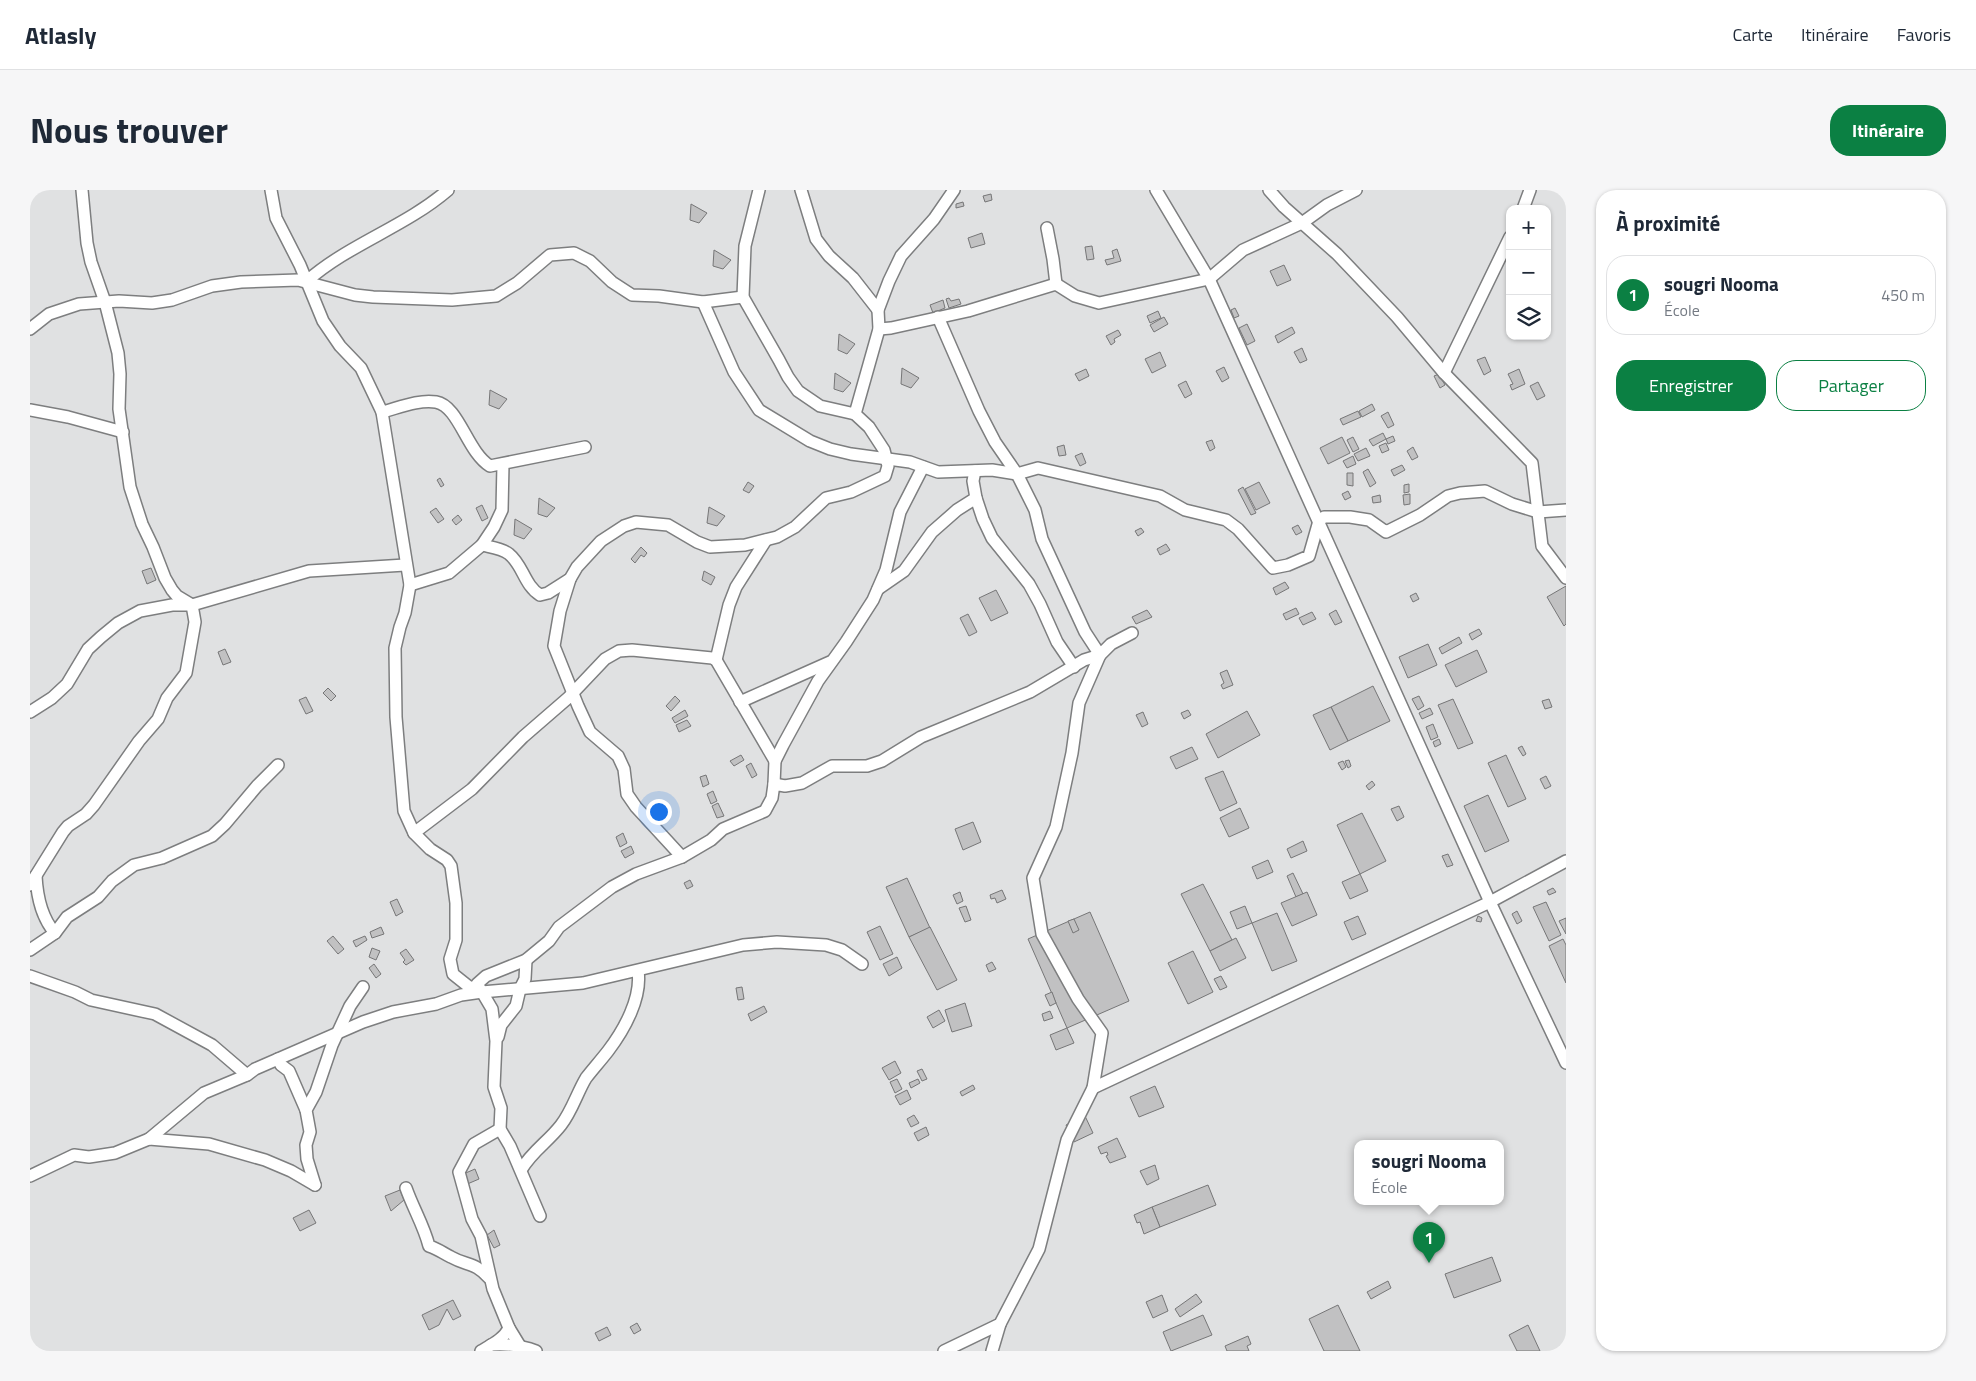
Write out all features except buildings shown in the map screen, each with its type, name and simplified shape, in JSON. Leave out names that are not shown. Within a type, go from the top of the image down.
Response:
[{"type":"street","points":[[55,933],[47,924],[33,880],[63,832],[68,826],[86,814],[130,755],[138,741],[158,719],[168,698],[186,673],[195,622],[192,605],[172,590],[142,524],[130,487],[118,400],[120,374],[118,353],[105,302],[91,262],[87,243],[82,190]]},
{"type":"street","points":[[271,190],[276,218],[307,281],[323,321],[340,346],[361,368],[382,412],[405,565],[410,585],[405,614],[395,648],[396,717],[404,811],[414,833],[430,849],[448,860],[451,866],[456,903],[456,940],[450,959],[453,974],[468,986],[482,992]]},
{"type":"street","points":[[307,281],[353,250],[429,206],[448,190]]},
{"type":"street","points":[[682,858],[636,807],[627,794],[624,769],[618,756],[590,732],[554,646],[560,611],[570,579],[577,567],[601,541],[614,531],[636,522],[668,525],[697,542],[710,547],[745,545],[777,537],[795,527],[826,498],[851,492],[885,476],[888,466],[880,444],[869,427],[855,414],[820,406],[798,391],[788,377],[743,297],[745,246],[759,190]]},
{"type":"street","points":[[801,190],[816,239],[829,256],[853,278],[878,310]]},
{"type":"street","points":[[855,414],[879,329],[878,310],[889,281],[901,256],[934,219],[954,190]]},
{"type":"street","points":[[1156,190],[1209,278],[1490,902],[1566,1063]]},
{"type":"street","points":[[1269,190],[1337,254],[1397,317],[1444,373],[1532,463],[1542,546],[1566,578]]},
{"type":"street","points":[[879,329],[892,328],[968,311],[1056,284],[1075,296],[1099,303],[1209,278],[1243,250],[1302,223],[1327,205],[1356,190]]},
{"type":"street","points":[[1524,205],[1530,190]]},
{"type":"street","points":[[1046,228],[1056,284]]},
{"type":"street","points":[[1444,373],[1506,245]]},
{"type":"street","points":[[30,329],[49,314],[79,304],[118,301],[152,303],[172,300],[226,283],[307,281],[355,295],[373,297],[452,300],[496,296],[517,283],[550,255],[574,253],[590,261],[612,282],[632,295],[659,296],[703,302],[743,297]]},
{"type":"street","points":[[703,302],[734,372],[759,410],[797,434],[830,449],[851,454],[910,462],[938,472],[992,470],[1017,474],[1038,468],[1160,496],[1185,510],[1226,520],[1238,529],[1273,568],[1288,565],[1309,556],[1318,521],[1324,517],[1350,517],[1369,520],[1386,532],[1420,515],[1448,496],[1485,491],[1512,504],[1538,512],[1566,510]]},
{"type":"street","points":[[938,317],[979,411],[995,442],[1017,474],[1035,510],[1042,539],[1085,632],[1100,655]]},
{"type":"street","points":[[382,412],[422,402],[436,402],[453,413],[478,456],[490,466],[585,448]]},
{"type":"street","points":[[30,410],[68,417],[123,432]]},
{"type":"street","points":[[410,585],[449,573],[482,545],[502,510],[503,464]]},
{"type":"street","points":[[540,1216],[521,1170],[500,1129],[501,1108],[494,1087],[496,1041],[492,1010],[477,984],[486,976],[526,960],[549,941],[559,927],[612,887],[636,874],[682,858],[711,840],[723,829],[765,811],[772,798],[776,761],[818,681],[846,642],[877,590],[886,570],[900,512],[923,467]]},
{"type":"street","points":[[975,471],[973,481],[976,498],[992,538],[1029,584],[1057,642],[1074,667]]},
{"type":"street","points":[[877,590],[904,571],[924,541],[936,528],[957,510],[976,498]]},
{"type":"street","points":[[716,660],[729,605],[736,587],[766,540]]},
{"type":"street","points":[[482,545],[510,554],[532,590],[540,595],[548,593],[570,579]]},
{"type":"street","points":[[30,712],[52,698],[67,684],[88,648],[118,623],[140,611],[172,605],[192,605],[309,570],[405,565]]},
{"type":"street","points":[[992,1351],[1000,1324],[1039,1249],[1067,1140],[1093,1088],[1102,1034],[1078,999],[1042,934],[1033,878],[1056,827],[1072,753],[1079,704],[1100,655],[1111,644],[1132,634]]},
{"type":"street","points":[[414,833],[472,789],[523,737],[546,718],[605,659],[619,651],[632,650],[712,658],[716,660],[776,761]]},
{"type":"street","points":[[774,784],[785,786],[802,783],[832,766],[867,766],[882,761],[921,737],[1030,692],[1084,660],[1100,655]]},
{"type":"street","points":[[740,702],[832,662]]},
{"type":"street","points":[[30,950],[55,933],[67,917],[98,897],[112,881],[134,865],[162,858],[212,836],[278,765]]},
{"type":"street","points":[[1093,1088],[1490,902],[1566,860]]},
{"type":"street","points":[[30,1176],[74,1155],[89,1157],[115,1152],[149,1139],[204,1093],[338,1032],[393,1012],[436,1004],[452,998],[482,992],[583,983],[743,945],[777,942],[826,945],[842,950],[862,964]]},
{"type":"street","points":[[496,1041],[501,1025],[516,1006],[520,989],[525,979],[526,960]]},
{"type":"street","points":[[521,1170],[530,1156],[562,1124],[588,1076],[609,1050],[631,1012],[640,984],[638,971]]},
{"type":"street","points":[[30,976],[75,992],[91,1000],[155,1014],[212,1045],[247,1075]]},
{"type":"street","points":[[306,1110],[316,1092],[328,1053],[350,1006],[363,987]]},
{"type":"street","points":[[149,1139],[209,1144],[265,1160],[291,1171],[315,1185],[307,1159],[306,1145],[310,1132],[306,1110],[289,1071],[281,1065],[278,1059]]},
{"type":"street","points":[[500,1129],[474,1144],[459,1172],[472,1220],[481,1236],[489,1278],[509,1328],[522,1349]]},
{"type":"street","points":[[406,1188],[419,1222],[426,1233],[429,1246],[439,1249],[449,1257],[473,1264],[489,1278]]},
{"type":"street","points":[[944,1351],[1000,1324]]},
{"type":"street","points":[[481,1351],[507,1333],[509,1328]]},
{"type":"street","points":[[491,1345],[511,1344],[522,1349],[536,1351]]},
{"type":"place","name":"sougri Nooma","points":[[1429,1263]]}]
